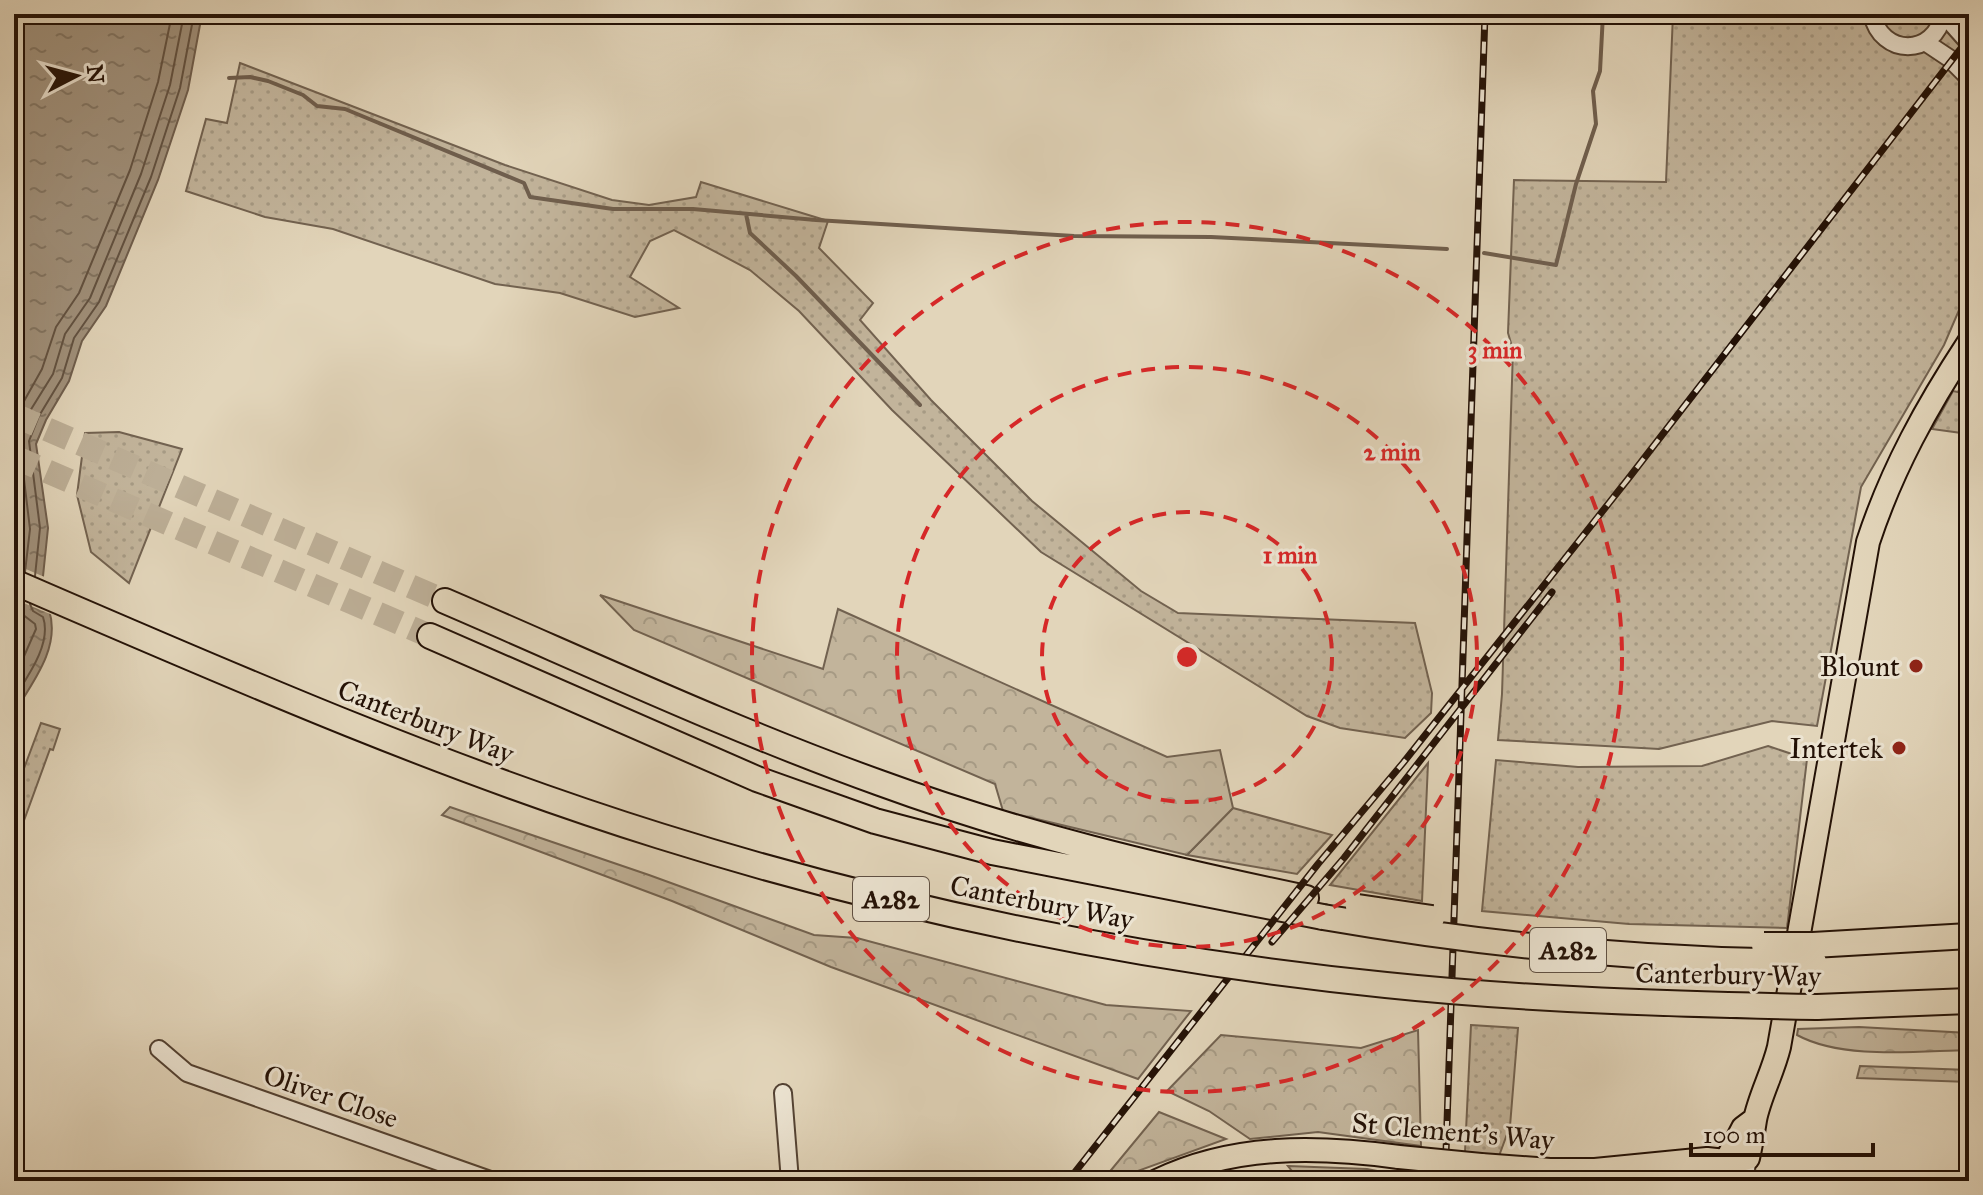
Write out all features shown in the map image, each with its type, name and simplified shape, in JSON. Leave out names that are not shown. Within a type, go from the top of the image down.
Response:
[{"type":"highway","name":"Canterbury Way","points":[[14,582],[302,706],[513,787],[661,836],[798,876],[952,915],[1168,957],[1383,985],[1591,1000],[1817,1007],[1969,1001]]},
{"type":"highway","name":"Canterbury Way","points":[[445,601],[772,741],[882,784],[1056,839],[1262,897]]},
{"type":"highway","name":"Canterbury Way","points":[[430,636],[757,779],[875,821],[992,852],[1262,897],[1526,931],[1814,953],[1969,951]]},
{"type":"highway","name":"Canterbury Way","points":[[1814,953],[1969,936]]},
{"type":"main road","points":[[1732,1167],[1754,1135],[1755,1119],[1779,1047],[1868,542],[1883,495],[1905,448],[1969,342]]},
{"type":"main road","name":"St Clement's Way","points":[[1157,1181],[1214,1160],[1269,1150],[1341,1151],[1550,1170],[1595,1170],[1684,1160],[1732,1167]]},
{"type":"street","points":[[1872,14],[1879,33],[1896,45],[1907,47],[1925,42],[1938,29],[1945,14],[1969,43]]},
{"type":"street","points":[[1925,42],[1949,58],[1969,78]]},
{"type":"street","name":"Oliver Close","points":[[159,1049],[187,1073],[493,1181]]},
{"type":"street","points":[[783,1093],[790,1181]]},
{"type":"street","points":[[1732,1167],[1744,1181]]},
{"type":"green space","points":[[1673,14],[1969,14],[1969,287],[1944,345],[1861,487],[1817,726],[1772,721],[1659,749],[1498,740],[1513,350],[1508,333],[1514,180],[1666,182]]},
{"type":"green space","points":[[240,63],[505,165],[612,200],[649,205],[696,197],[701,182],[828,221],[819,248],[873,303],[860,320],[931,400],[1032,501],[1141,591],[1178,613],[1415,623],[1432,693],[1431,713],[1405,738],[1340,728],[1307,716],[1041,552],[892,410],[799,311],[750,270],[674,230],[650,241],[630,277],[679,308],[635,317],[560,293],[495,284],[333,229],[265,217],[186,191],[206,119],[227,123]]},
{"type":"green space","points":[[1969,366],[1969,434],[1932,429],[1953,391],[1958,392],[1963,382],[1961,377]]},
{"type":"green space","points":[[119,432],[182,449],[129,583],[91,552],[77,495],[85,433]]},
{"type":"green space","points":[[600,595],[823,669],[838,609],[1167,757],[1220,750],[1233,808],[1187,855],[1003,811],[995,784],[634,630]]},
{"type":"green space","points":[[41,723],[60,729],[14,848],[14,795]]},
{"type":"green space","points":[[1768,746],[1807,759],[1787,928],[1629,924],[1482,911],[1496,760],[1578,767],[1702,766]]},
{"type":"green space","points":[[1428,763],[1422,901],[1330,885]]},
{"type":"green space","points":[[450,807],[814,935],[857,938],[1106,1005],[1191,1011],[1138,1079],[831,967],[672,901],[442,815]]},
{"type":"green space","points":[[1233,808],[1332,835],[1297,874],[1187,855]]},
{"type":"green space","points":[[1471,1025],[1518,1028],[1510,1126],[1499,1156],[1465,1152]]},
{"type":"green space","points":[[1859,1027],[1969,1033],[1969,1050],[1858,1051],[1815,1043],[1797,1035],[1798,1029]]},
{"type":"green space","points":[[1418,1030],[1421,1146],[1318,1132],[1250,1139],[1209,1111],[1167,1091],[1221,1035],[1361,1048]]},
{"type":"green space","points":[[1860,1066],[1969,1070],[1969,1082],[1857,1078]]},
{"type":"green space","points":[[1159,1112],[1226,1139],[1132,1173],[1123,1181],[1102,1181]]},
{"type":"green space","points":[[1288,1166],[1367,1169],[1419,1181],[1300,1181]]},
{"type":"water","points":[[14,14],[202,14],[188,90],[158,180],[106,306],[82,341],[69,381],[36,444],[48,528],[37,605],[49,610],[51,637],[37,677],[14,713]]},
{"type":"pier","points":[[14,564],[47,578],[42,602],[52,607],[55,616],[14,599]]},
{"type":"waterway","points":[[1484,253],[1556,265],[1576,184],[1596,124],[1593,91],[1600,71],[1603,14]]},
{"type":"waterway","points":[[229,78],[250,77],[268,81],[303,95],[317,106],[345,109],[524,183],[530,197],[613,209],[693,209],[1074,236],[1211,237],[1447,249]]},
{"type":"waterway","points":[[746,214],[750,233],[796,276],[920,405]]},
{"type":"tunnel","points":[[14,415],[445,601]]},
{"type":"tunnel","points":[[14,457],[430,636]]},
{"type":"railway","points":[[1445,1181],[1485,14]]},
{"type":"railway","points":[[1068,1181],[1628,479],[1969,38]]},
{"type":"railway","points":[[1272,942],[1344,858],[1552,592]]},
{"type":"place","name":"Blount","points":[[1916,666]]},
{"type":"place","name":"Intertek","points":[[1899,748]]}]
